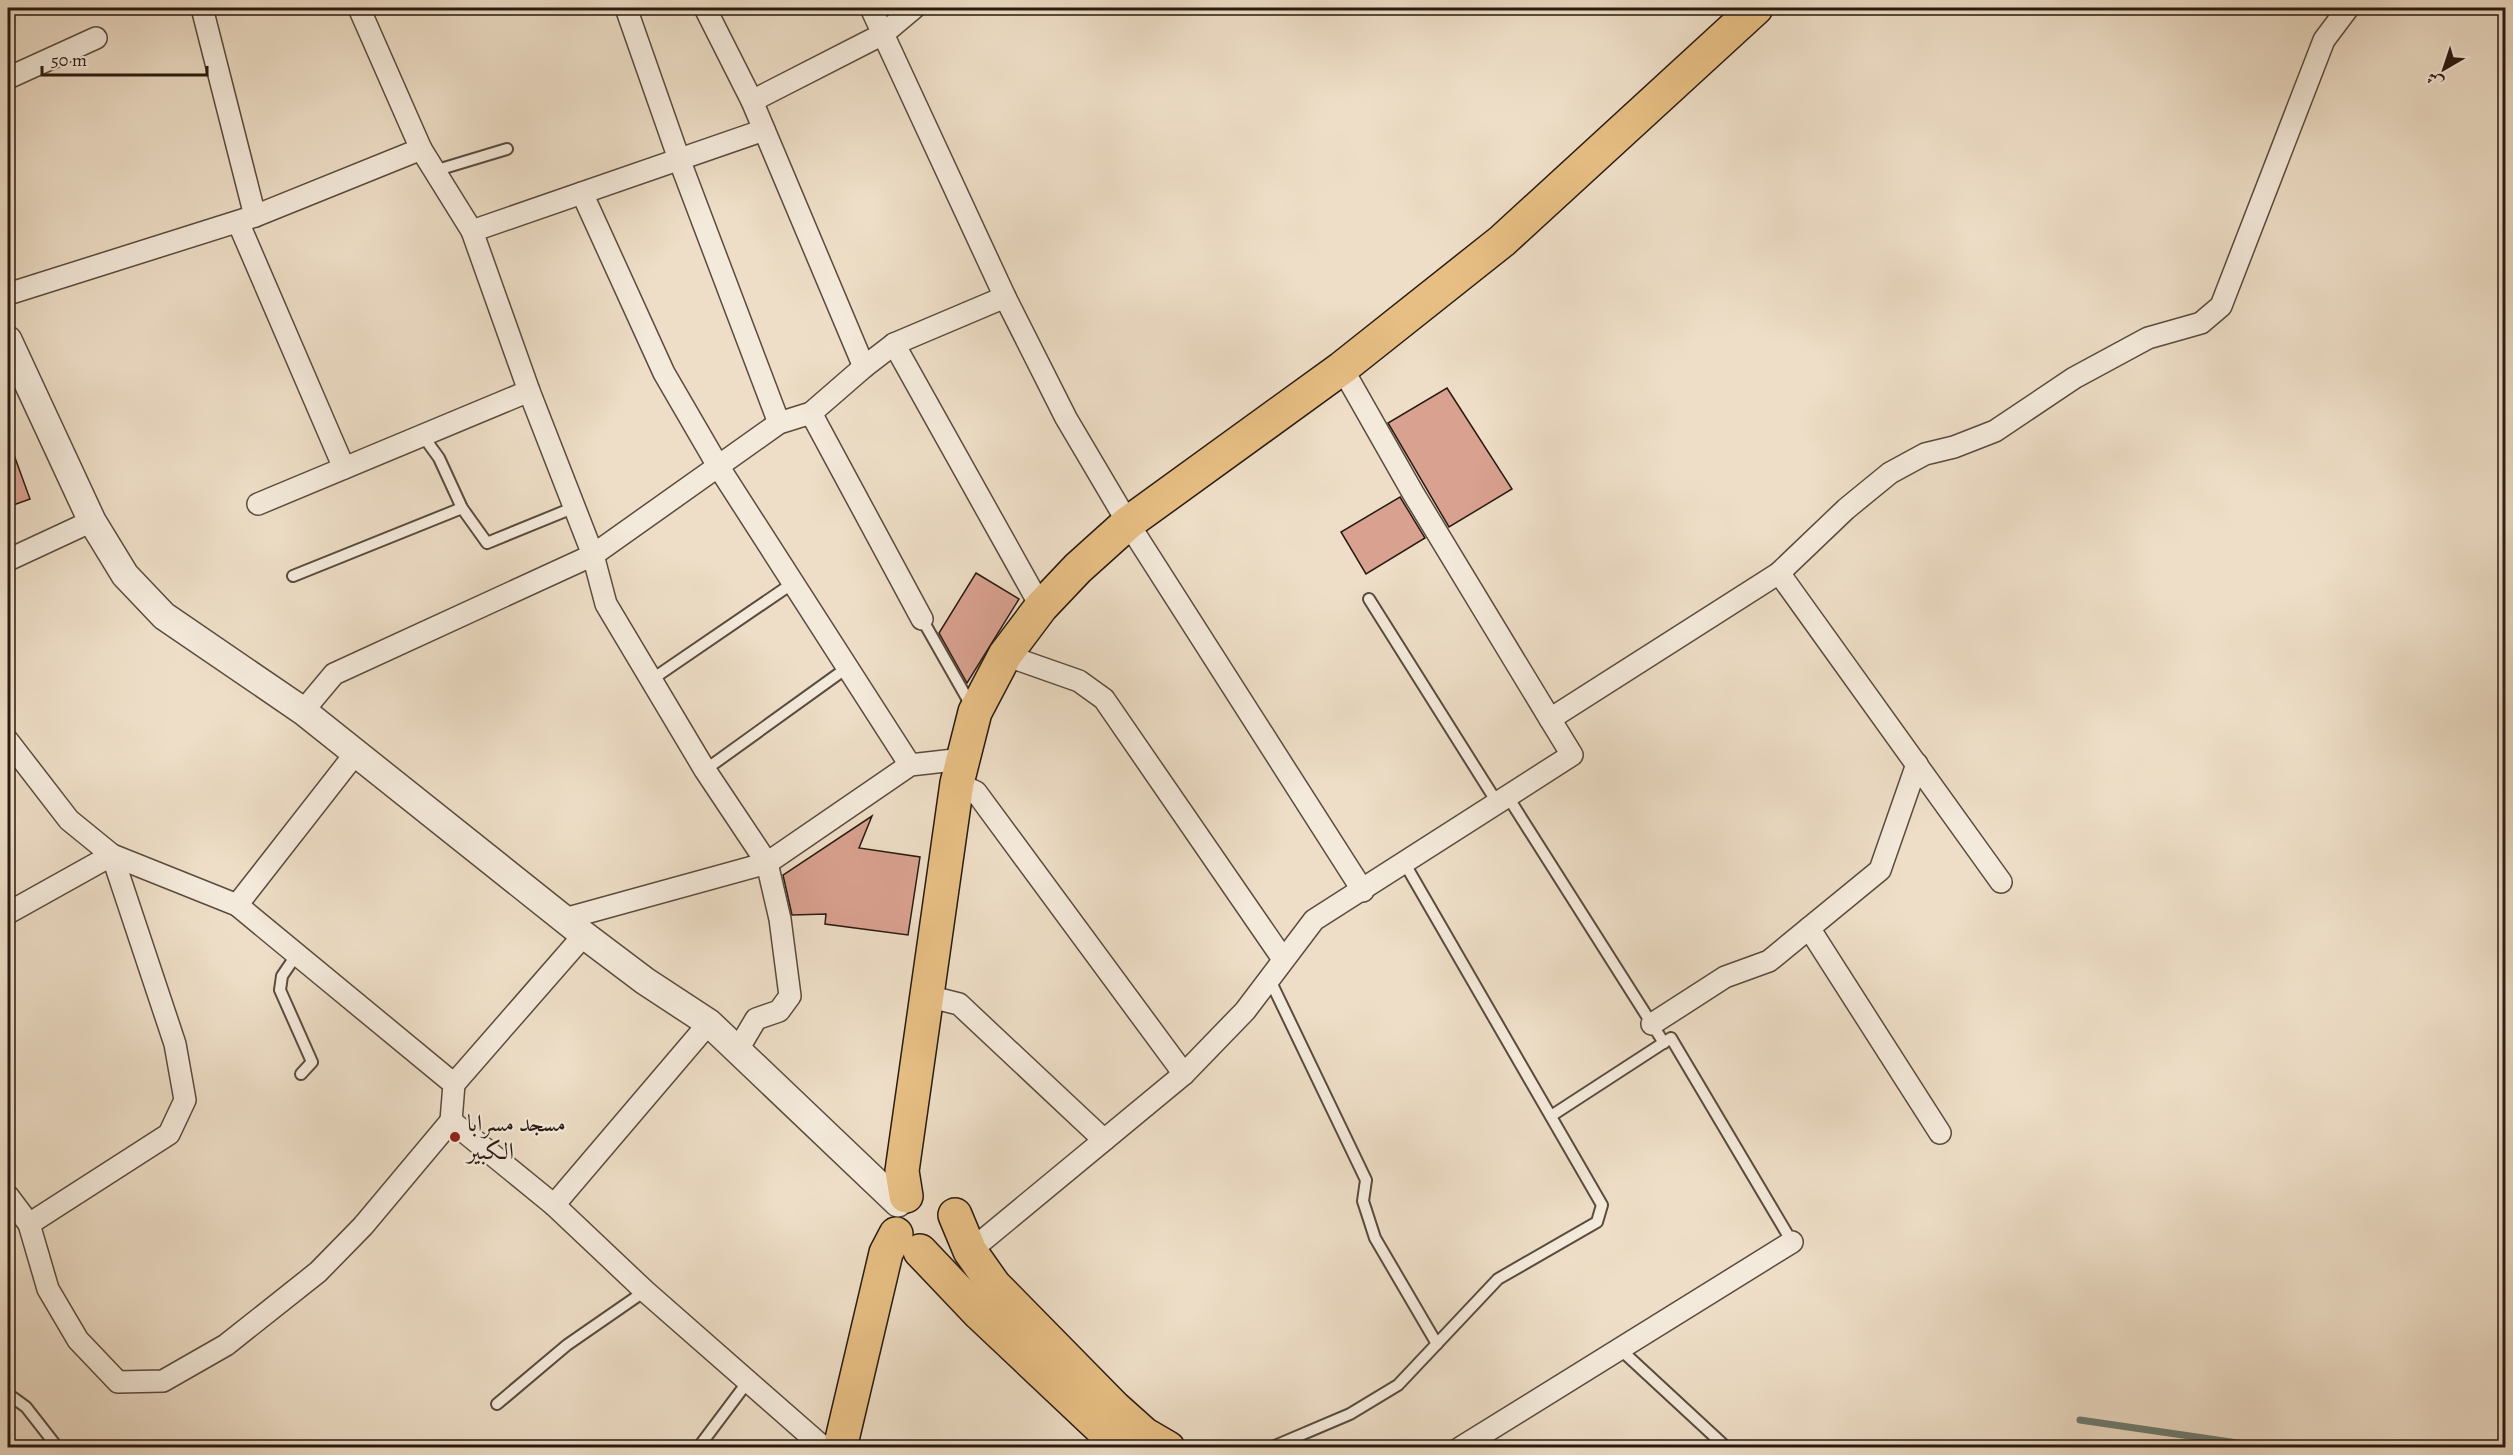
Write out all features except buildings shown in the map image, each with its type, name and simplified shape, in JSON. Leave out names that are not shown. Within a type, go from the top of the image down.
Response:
[{"type":"main road","points":[[1122,1448],[980,1314],[905,1221],[902,1171],[960,771],[975,712],[1005,655],[1041,607],[1078,568],[1128,523],[1342,368],[1502,241],[1756,8]]},
{"type":"main road","points":[[840,1448],[886,1253],[905,1221],[915,1191],[926,1190],[936,1192],[952,1206],[970,1251],[994,1285],[1115,1408],[1144,1434],[1168,1448]]},
{"type":"main road","points":[[905,1221],[930,1251],[946,1243],[955,1226],[955,1215]]},
{"type":"street","points":[[202,8],[247,219],[344,468]]},
{"type":"street","points":[[359,8],[421,149],[472,231],[593,555],[606,604],[705,770],[767,864],[780,919],[790,996],[779,1011],[756,1019],[737,1051]]},
{"type":"street","points":[[626,8],[779,423]]},
{"type":"street","points":[[705,8],[752,101],[864,367]]},
{"type":"street","points":[[871,8],[1005,297],[1066,418],[1128,523],[1363,891]]},
{"type":"street","points":[[752,101],[883,34],[914,8]]},
{"type":"street","points":[[1550,719],[1779,573],[1846,508],[1890,473],[1925,454],[1954,447],[1995,431],[2074,378],[2148,338],[2201,322],[2221,306],[2324,40],[2348,8]]},
{"type":"street","points":[[8,78],[96,38]]},
{"type":"street","points":[[472,231],[764,130]]},
{"type":"street","points":[[8,294],[247,219],[421,149]]},
{"type":"street","points":[[582,193],[664,373],[718,466],[910,765]]},
{"type":"street","points":[[303,711],[334,674],[593,555],[779,423],[811,414],[894,344],[1005,297]]},
{"type":"street","points":[[8,340],[92,521],[125,575],[164,616],[303,711],[574,927],[645,981],[709,1023],[905,1221]]},
{"type":"street","points":[[894,344],[1041,607]]},
{"type":"street","points":[[970,1251],[1184,1074],[1245,1011],[1314,920],[1363,891],[1572,755],[1413,493],[1342,368]]},
{"type":"street","points":[[258,504],[530,391]]},
{"type":"street","points":[[811,414],[921,619]]},
{"type":"street","points":[[8,560],[92,521]]},
{"type":"street","points":[[1779,573],[2001,882]]},
{"type":"street","points":[[1005,655],[1079,681],[1104,699],[1283,959]]},
{"type":"street","points":[[8,741],[69,820],[112,855],[237,905],[454,1084]]},
{"type":"street","points":[[237,905],[355,754]]},
{"type":"street","points":[[1652,1024],[1725,977],[1769,961],[1880,870],[1917,764]]},
{"type":"street","points":[[8,1196],[29,1224],[48,1289],[78,1340],[118,1382],[163,1380],[226,1345],[318,1272],[363,1226],[451,1121],[454,1084],[574,927],[767,864],[910,765],[960,771],[1184,1074]]},
{"type":"street","points":[[8,913],[112,855]]},
{"type":"street","points":[[29,1224],[169,1134],[185,1100],[175,1044],[112,855]]},
{"type":"street","points":[[1809,928],[1940,1133]]},
{"type":"street","points":[[927,996],[959,1004],[1104,1140]]},
{"type":"street","points":[[554,1205],[709,1023]]},
{"type":"street","points":[[451,1121],[554,1205],[645,1291],[824,1448]]},
{"type":"street","points":[[1460,1448],[1792,1242]]},
{"type":"lane","points":[[434,171],[507,149]]},
{"type":"lane","points":[[423,436],[440,458],[462,508],[487,543],[575,507]]},
{"type":"lane","points":[[292,576],[462,508]]},
{"type":"lane","points":[[651,680],[793,583]]},
{"type":"lane","points":[[1369,599],[1664,1043]]},
{"type":"lane","points":[[921,619],[975,712]]},
{"type":"lane","points":[[705,770],[848,667]]},
{"type":"lane","points":[[1270,1448],[1350,1414],[1398,1385],[1498,1279],[1597,1222],[1602,1205],[1405,864]]},
{"type":"lane","points":[[297,954],[282,976],[280,990],[312,1062],[301,1074]]},
{"type":"lane","points":[[1269,978],[1366,1180],[1363,1202],[1375,1238],[1437,1344]]},
{"type":"lane","points":[[1551,1116],[1671,1038],[1792,1242]]},
{"type":"lane","points":[[497,1404],[567,1345],[645,1291]]},
{"type":"lane","points":[[1620,1348],[1727,1448]]},
{"type":"lane","points":[[698,1448],[749,1380]]},
{"type":"lane","points":[[8,1394],[27,1407],[58,1448]]},
{"type":"waterway","points":[[2080,1420],[2272,1448]]},
{"type":"place","name":"مسجد مسرابا الكبير","points":[[455,1137]]}]
